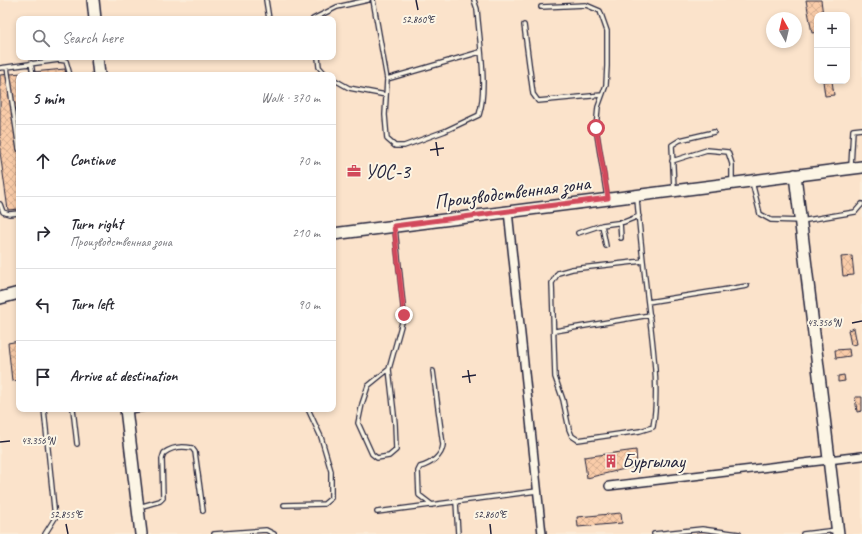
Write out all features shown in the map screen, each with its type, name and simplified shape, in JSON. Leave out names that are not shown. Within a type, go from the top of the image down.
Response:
[{"type":"main road","points":[[94,0],[95,16]]},
{"type":"main road","points":[[97,60],[99,72]]},
{"type":"main road","name":"Производственная зона","points":[[336,234],[608,198],[857,168]]},
{"type":"main road","points":[[795,175],[838,532]]},
{"type":"main road","points":[[0,298],[16,294]]},
{"type":"main road","points":[[126,412],[141,534]]},
{"type":"street","points":[[508,211],[542,534]]},
{"type":"street","points":[[609,486],[862,456]]},
{"type":"lane","points":[[266,0],[269,16]]},
{"type":"lane","points":[[320,16],[337,7],[368,0]]},
{"type":"lane","points":[[373,0],[387,79],[385,115],[387,139],[395,146],[404,146],[471,120],[479,115],[482,104],[480,52],[477,9],[474,0]]},
{"type":"lane","points":[[541,7],[586,5],[600,11],[607,31],[607,66],[606,85],[598,107],[596,128],[608,198]]},
{"type":"lane","points":[[524,25],[532,89],[533,94],[538,101],[602,95]]},
{"type":"lane","points":[[387,79],[480,52]]},
{"type":"lane","points":[[0,68],[59,60],[66,61],[69,72]]},
{"type":"lane","points":[[318,60],[318,67],[323,72]]},
{"type":"lane","points":[[31,63],[32,72]]},
{"type":"lane","points":[[7,67],[16,128]]},
{"type":"lane","points":[[336,81],[349,88],[386,95]]},
{"type":"lane","points":[[857,168],[853,130],[862,129]]},
{"type":"lane","points":[[674,190],[672,145],[680,140],[714,132]]},
{"type":"lane","points":[[672,161],[707,150],[728,152],[732,164],[732,183]]},
{"type":"lane","points":[[752,181],[760,214],[771,220],[801,221],[855,212],[862,204]]},
{"type":"lane","points":[[637,195],[654,354],[656,410],[653,426],[640,431],[578,440],[572,436],[555,377],[555,331],[552,283],[558,273],[572,269],[643,261]]},
{"type":"lane","points":[[0,204],[3,212],[9,214],[16,213]]},
{"type":"lane","points":[[578,233],[602,225],[620,222],[639,216]]},
{"type":"lane","points":[[620,222],[621,238]]},
{"type":"lane","points":[[602,225],[606,246]]},
{"type":"lane","points":[[389,368],[368,386],[358,423],[372,454],[377,458],[389,456],[396,450],[395,423],[389,368],[404,315],[394,226]]},
{"type":"lane","points":[[648,302],[748,286]]},
{"type":"lane","points":[[555,331],[650,315]]},
{"type":"lane","points":[[432,505],[419,495],[418,471],[420,467],[427,465],[443,451],[434,371]]},
{"type":"lane","points":[[44,412],[55,518],[44,534]]},
{"type":"lane","points":[[73,412],[77,444]]},
{"type":"lane","points":[[284,505],[324,504],[331,498],[331,471],[321,437],[309,412]]},
{"type":"lane","points":[[138,507],[160,501],[163,498],[162,458],[164,453],[170,449],[187,447],[192,448],[195,452],[203,511]]},
{"type":"lane","points":[[377,512],[537,491]]},
{"type":"lane","points":[[456,502],[458,534]]},
{"type":"lane","points":[[654,534],[702,529],[739,534]]},
{"type":"lane","points":[[214,534],[266,530],[274,534]]},
{"type":"lane","points":[[803,534],[838,532]]},
{"type":"shaded area","points":[[0,0],[862,0],[862,534],[0,534]]},
{"type":"building","points":[[806,0],[821,0],[823,12],[814,12],[814,33],[812,33]]},
{"type":"building","points":[[65,69],[66,72],[32,72]]},
{"type":"building","points":[[16,74],[16,209],[8,210],[0,152],[0,75]]},
{"type":"building","points":[[823,84],[832,84],[834,95],[825,96]]},
{"type":"building","points":[[852,256],[854,275],[843,276],[841,257]]},
{"type":"building","points":[[854,328],[857,344],[851,345],[848,330]]},
{"type":"building","points":[[16,342],[16,380],[12,381],[8,343]]},
{"type":"building","points":[[849,349],[850,356],[836,358],[835,350]]},
{"type":"building","points":[[844,375],[845,381],[838,382],[838,376]]},
{"type":"building","points":[[855,397],[862,397],[862,411],[857,412]]},
{"type":"building","name":"Бургылау","points":[[636,450],[637,466],[587,478],[584,457]]},
{"type":"building","points":[[621,513],[622,523],[578,527],[577,517]]},
{"type":"place","name":"УОС-3","points":[[354,171]]},
{"type":"place","name":"Бургылау","points":[[611,461]]},
{"type":"route","points":[[404,315],[394,226],[608,198],[596,128]]}]
